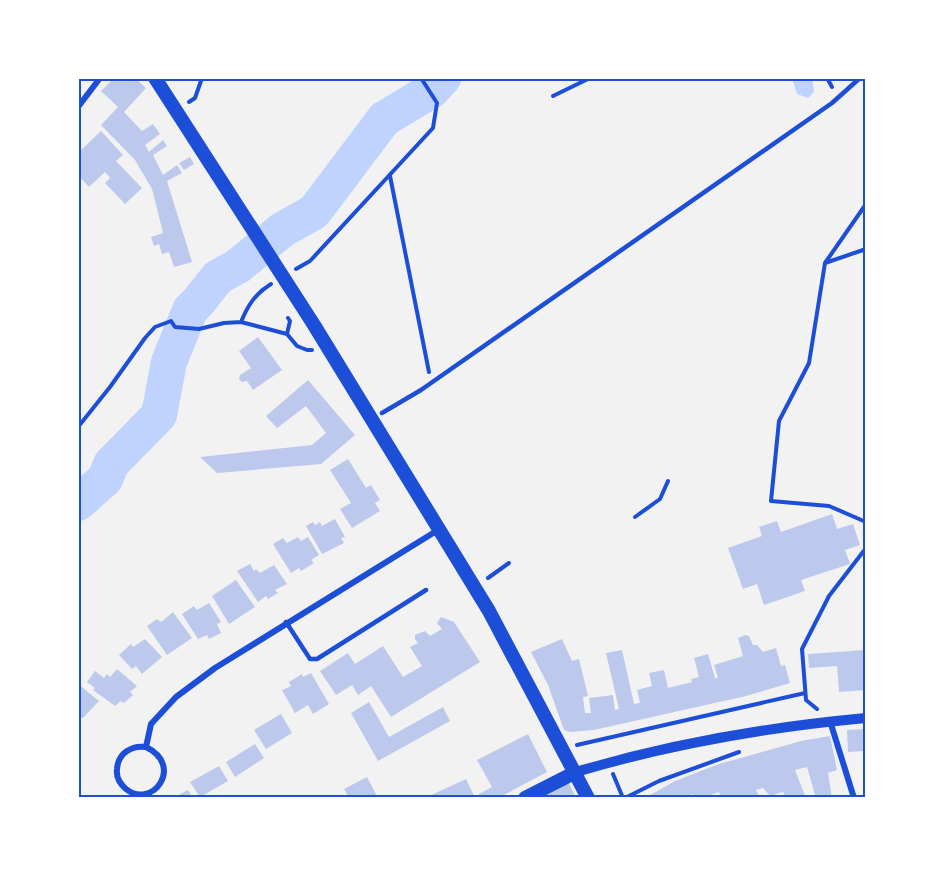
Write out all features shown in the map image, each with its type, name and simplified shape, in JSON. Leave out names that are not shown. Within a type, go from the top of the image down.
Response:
[{"type":"main road","points":[[155,78],[314,325],[489,611],[588,798]]},
{"type":"main road","points":[[525,798],[576,772]]},
{"type":"street","points":[[78,107],[100,78]]},
{"type":"street","points":[[146,747],[151,724],[176,697],[215,668],[438,530]]},
{"type":"street","points":[[576,772],[633,755],[735,736],[830,721],[866,718]]},
{"type":"street","points":[[830,721],[854,798]]},
{"type":"street","points":[[146,747],[156,752],[161,758],[164,765],[162,780],[153,791],[138,794],[130,792],[119,782],[116,772],[118,762],[122,754],[130,748],[146,747]]},
{"type":"lane","points":[[382,413],[431,382],[832,103],[860,78]]},
{"type":"lane","points":[[286,622],[310,659],[316,659],[426,590]]},
{"type":"path","points":[[301,266],[310,261],[433,128],[437,103],[421,78]]},
{"type":"path","points":[[553,96],[590,78]]},
{"type":"path","points":[[390,175],[431,382]]},
{"type":"path","points":[[866,204],[825,263],[809,363],[779,421],[771,501],[829,506],[866,522]]},
{"type":"path","points":[[825,263],[866,249]]},
{"type":"path","points":[[241,322],[247,306],[259,292]]},
{"type":"path","points":[[78,427],[145,338],[155,327],[171,321],[175,327],[199,329],[241,322],[287,334],[297,346],[308,350],[328,348]]},
{"type":"path","points":[[287,334],[290,321]]},
{"type":"path","points":[[635,517],[660,499],[668,481]]},
{"type":"path","points":[[830,721],[806,699],[802,650],[829,596],[866,548]]},
{"type":"path","points":[[489,576],[509,562]]},
{"type":"path","points":[[599,741],[805,693]]},
{"type":"path","points":[[625,798],[659,780],[742,751]]},
{"type":"water","points":[[792,78],[812,78],[814,92],[808,98],[797,94]]},
{"type":"building","points":[[114,78],[135,78],[146,88],[124,112],[142,131],[153,124],[160,134],[145,145],[149,152],[163,140],[167,146],[153,155],[163,175],[177,165],[182,173],[167,181],[192,262],[174,267],[169,252],[162,254],[159,244],[154,246],[151,237],[163,233],[152,189],[135,160],[101,125],[118,107],[101,91]]},
{"type":"building","points":[[101,131],[123,155],[116,161],[142,188],[125,204],[105,183],[110,178],[105,172],[89,187],[78,175],[78,153]]},
{"type":"building","points":[[190,157],[194,164],[184,170],[179,163]]},
{"type":"building","points":[[258,337],[282,370],[253,390],[247,381],[242,382],[239,379],[240,375],[251,368],[239,351]]},
{"type":"building","points":[[308,380],[355,435],[321,464],[217,473],[200,457],[312,445],[326,433],[306,406],[277,428],[266,416]]},
{"type":"building","points":[[348,459],[366,488],[371,485],[380,500],[375,503],[380,511],[352,528],[340,509],[351,503],[330,470]]},
{"type":"building","points":[[832,514],[837,529],[853,524],[860,545],[845,550],[850,564],[801,580],[805,591],[764,605],[757,584],[743,589],[728,548],[762,536],[759,527],[777,521],[781,532]]},
{"type":"building","points":[[335,519],[345,537],[341,538],[344,543],[322,554],[306,526],[313,522],[315,525],[320,522],[322,526]]},
{"type":"building","points":[[298,537],[301,541],[308,537],[319,555],[311,560],[314,563],[301,571],[299,568],[291,573],[273,544],[283,538],[287,543]]},
{"type":"building","points":[[250,564],[254,571],[256,569],[260,573],[274,565],[287,584],[275,590],[278,593],[268,599],[266,596],[258,602],[237,571]]},
{"type":"building","points":[[236,580],[255,607],[229,624],[212,596]]},
{"type":"building","points":[[209,603],[221,622],[217,624],[221,633],[209,639],[207,635],[198,639],[182,614],[194,606],[197,610]]},
{"type":"building","points":[[173,612],[192,638],[167,655],[147,626],[157,619],[161,622]]},
{"type":"building","points":[[441,617],[454,622],[480,662],[391,717],[371,686],[358,695],[352,685],[336,695],[320,671],[348,653],[355,664],[383,646],[403,677],[422,666],[410,647],[418,643],[415,635],[425,631],[430,636],[442,629],[437,623]]},
{"type":"building","points":[[749,636],[753,645],[757,645],[763,652],[776,648],[781,666],[785,665],[790,683],[746,696],[594,730],[570,732],[564,730],[548,685],[531,652],[562,639],[572,661],[579,659],[588,696],[583,697],[585,713],[591,713],[589,698],[613,695],[615,710],[619,709],[606,653],[622,650],[634,704],[640,703],[637,690],[652,686],[649,673],[664,670],[668,688],[692,682],[691,679],[699,677],[694,658],[708,654],[715,678],[718,678],[714,665],[743,656],[738,638]]},
{"type":"building","points":[[145,639],[162,657],[142,674],[136,666],[132,669],[119,655],[131,644],[133,647]]},
{"type":"building","points":[[866,650],[866,690],[839,692],[837,666],[809,668],[808,654]]},
{"type":"building","points":[[117,669],[137,686],[130,692],[133,695],[124,703],[121,701],[115,706],[93,690],[95,688],[87,682],[95,671],[104,678],[107,674],[110,677]]},
{"type":"building","points":[[311,673],[329,704],[313,714],[308,705],[295,713],[282,690],[291,686],[289,682],[302,674],[303,677]]},
{"type":"building","points":[[78,684],[99,701],[83,718],[78,715]]},
{"type":"building","points":[[369,702],[389,737],[443,707],[450,721],[378,761],[351,713]]},
{"type":"building","points":[[281,714],[292,733],[266,749],[254,730]]},
{"type":"building","points":[[866,729],[866,758],[864,758],[864,751],[848,752],[847,730]]},
{"type":"building","points":[[528,734],[547,772],[498,798],[481,798],[479,794],[492,787],[477,760]]},
{"type":"building","points":[[830,736],[837,770],[828,773],[832,798],[816,798],[807,767],[795,770],[806,798],[786,798],[783,792],[770,796],[763,788],[756,790],[760,798],[721,798],[719,792],[707,796],[708,798],[695,798],[693,794],[689,796],[690,798],[645,798],[675,781],[719,764],[801,741]]},
{"type":"building","points":[[255,744],[264,758],[235,777],[226,762]]},
{"type":"building","points":[[219,766],[228,781],[200,797],[190,782]]},
{"type":"building","points":[[367,777],[378,798],[349,798],[344,789]]},
{"type":"building","points":[[466,779],[475,798],[425,798]]},
{"type":"building","points":[[568,781],[576,798],[538,798]]},
{"type":"building","points":[[188,790],[193,798],[173,798]]},
{"type":"waterway","points":[[78,503],[105,479],[111,464],[159,415],[169,362],[190,310],[218,277],[238,266],[282,230],[314,212],[384,119],[432,90],[443,78]]}]
